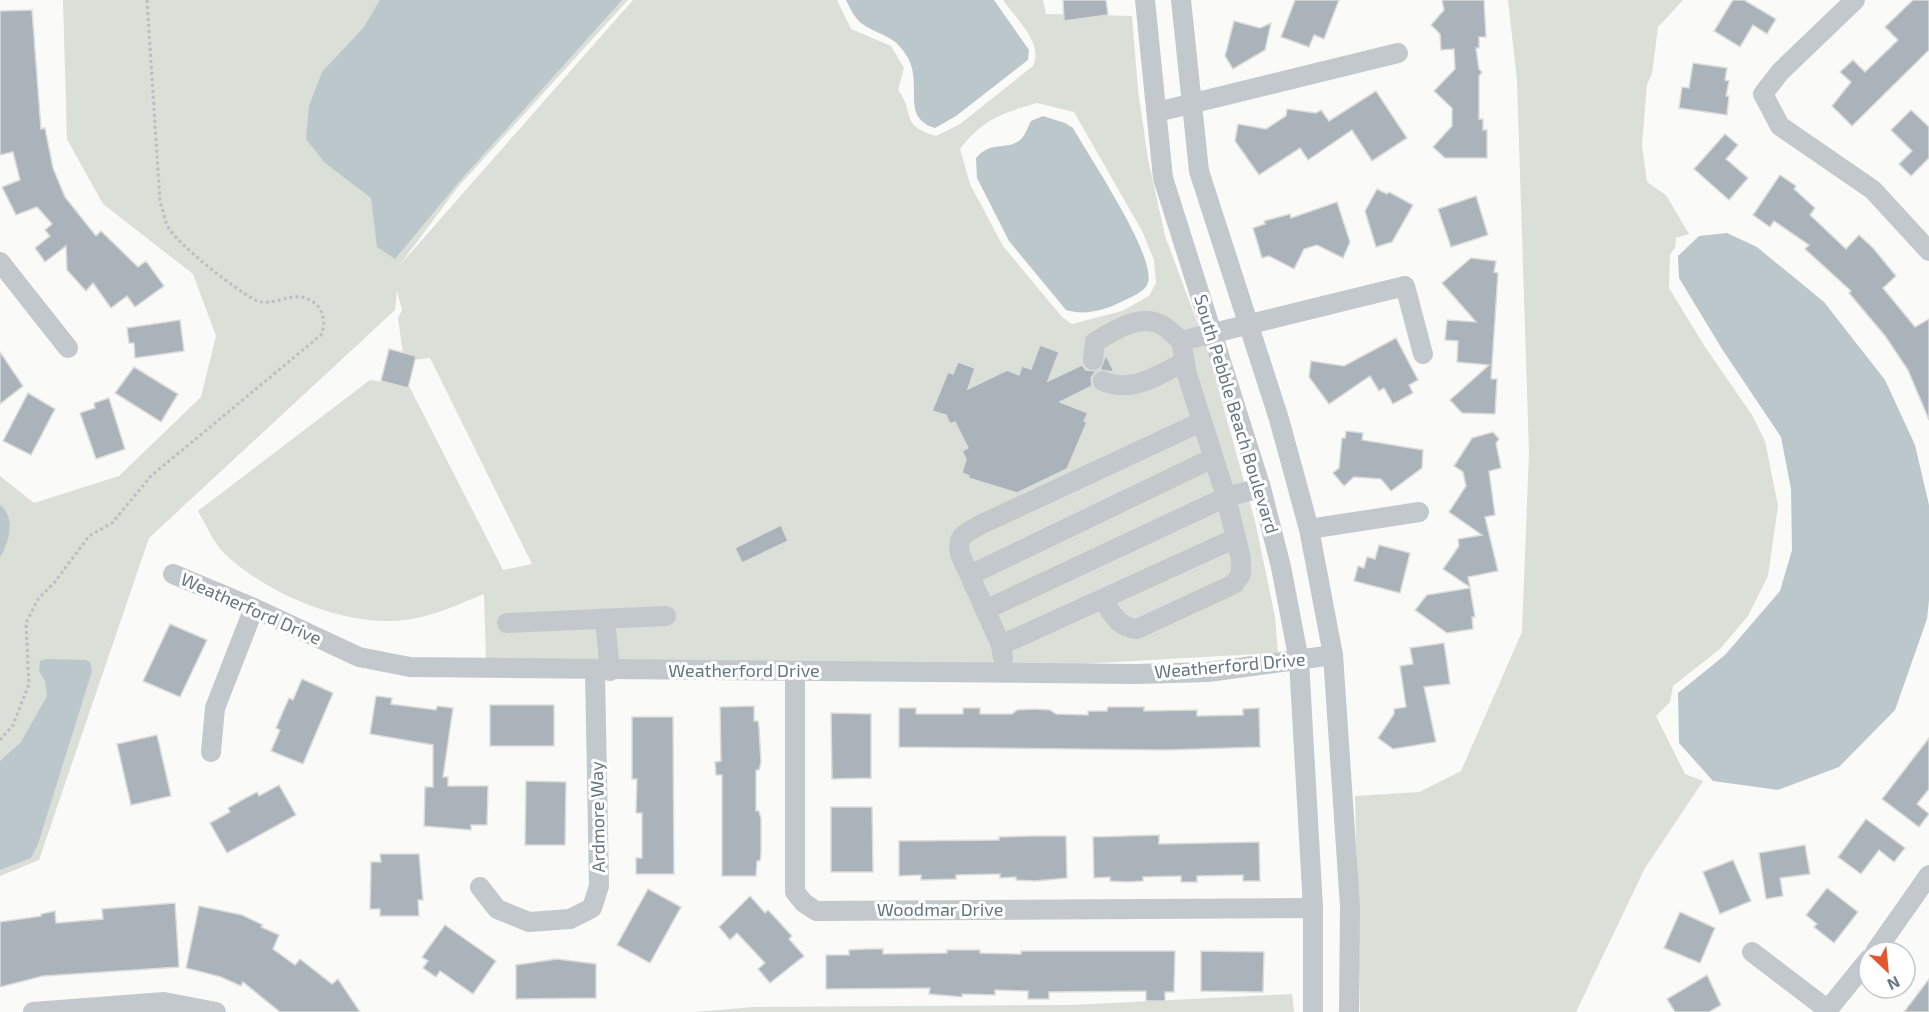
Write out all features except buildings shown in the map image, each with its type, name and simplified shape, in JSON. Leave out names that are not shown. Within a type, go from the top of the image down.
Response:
[{"type":"street","name":"South Pebble Beach Boulevard","points":[[1145,0],[1162,178],[1261,488],[1281,567],[1299,661],[1314,908],[1313,1012]]},
{"type":"street","name":"South Pebble Beach Boulevard","points":[[1181,0],[1199,171],[1279,419],[1309,529],[1333,655],[1350,906],[1350,1012]]},
{"type":"street","points":[[1855,0],[1780,72],[1763,94],[1780,126],[1873,190],[1929,251]]},
{"type":"street","points":[[1157,112],[1398,53]]},
{"type":"street","points":[[0,262],[68,348]]},
{"type":"street","points":[[1181,341],[1405,286],[1423,354]]},
{"type":"street","points":[[1093,360],[1095,342],[1119,327],[1149,321],[1162,325],[1181,341],[1201,422],[1226,498],[1241,559],[1241,574],[1234,584],[1137,629],[1128,628],[1117,621],[1103,600]]},
{"type":"street","points":[[1103,381],[1115,387],[1134,384],[1159,376],[1185,361]]},
{"type":"street","points":[[1005,673],[1001,645],[960,554],[958,543],[961,537],[982,524],[1201,422]]},
{"type":"street","points":[[970,575],[1213,458]]},
{"type":"street","points":[[985,610],[1226,498],[1261,488]]},
{"type":"street","points":[[1309,529],[1419,512]]},
{"type":"street","points":[[1001,645],[1236,538]]},
{"type":"street","name":"Weatherford Drive","points":[[173,574],[254,608],[359,657],[410,667],[1005,673],[1208,672],[1333,655]]},
{"type":"street","points":[[210,752],[215,708],[254,608]]},
{"type":"street","points":[[507,623],[666,616]]},
{"type":"street","name":"Ardmore Way","points":[[480,887],[497,909],[530,922],[570,919],[592,908],[599,886],[602,670],[606,619]]},
{"type":"street","name":"Woodmar Drive","points":[[795,671],[795,892],[804,903],[816,911],[1314,908]]},
{"type":"street","points":[[1883,940],[1929,875]]},
{"type":"street","points":[[1752,952],[1827,1011],[1857,974]]},
{"type":"street","points":[[33,1012],[164,1002],[216,1012]]},
{"type":"path","points":[[0,740],[13,725],[28,684],[26,623],[38,599],[54,583],[89,536],[112,523],[151,476],[321,335],[326,323],[322,310],[312,302],[300,297],[277,302],[257,301],[184,247],[167,225],[160,202],[147,0]]},
{"type":"shaded area","points":[[63,0],[628,0],[458,187],[399,266],[633,0],[837,0],[851,29],[891,46],[904,68],[898,90],[912,123],[924,132],[936,136],[960,124],[1033,66],[1035,49],[1032,40],[1003,0],[1043,0],[1046,14],[1132,16],[1138,90],[1148,159],[1165,236],[1208,351],[1255,521],[1275,617],[1278,653],[1079,664],[486,659],[484,594],[428,615],[392,621],[348,617],[302,602],[260,581],[225,554],[213,539],[198,511],[370,380],[409,386],[503,570],[532,564],[430,358],[404,361],[398,318],[402,310],[397,291],[395,310],[149,538],[39,860],[0,876],[0,476],[34,503],[119,476],[201,397],[216,336],[193,274],[103,204],[67,139]],"holes":[[[1037,103],[1074,112],[1142,231],[1154,260],[1156,283],[1149,296],[1122,311],[1072,324],[1062,317],[1003,246],[970,184],[960,149],[985,124],[1013,110]]]},
{"type":"shaded area","points":[[380,0],[622,0],[458,183],[395,259],[377,247],[371,198],[325,163],[306,139],[309,106],[322,72],[364,27]]},
{"type":"shaded area","points":[[846,0],[994,0],[1029,50],[1028,60],[956,116],[935,128],[924,123],[918,116],[915,108],[912,69],[903,50],[892,40],[861,23]]},
{"type":"shaded area","points":[[1508,0],[1683,0],[1658,27],[1652,74],[1647,84],[1642,145],[1647,182],[1666,195],[1689,234],[1676,238],[1675,248],[1670,254],[1669,288],[1705,347],[1752,415],[1765,441],[1778,506],[1768,576],[1748,616],[1720,649],[1673,686],[1670,702],[1656,716],[1685,774],[1703,781],[1645,868],[1576,1012],[1360,1012],[1355,796],[1419,792],[1461,771],[1522,632],[1529,452],[1517,80]]},
{"type":"shaded area","points":[[1043,116],[1073,128],[1120,206],[1142,251],[1148,269],[1148,283],[1137,294],[1109,307],[1087,312],[1066,310],[1009,241],[977,178],[976,158],[982,152],[1017,142],[1031,121]]},
{"type":"shaded area","points":[[1727,233],[1757,247],[1824,302],[1885,380],[1915,445],[1929,505],[1927,619],[1895,710],[1839,767],[1778,790],[1713,781],[1679,743],[1678,693],[1725,655],[1780,591],[1792,550],[1791,489],[1781,437],[1722,349],[1679,278],[1678,256],[1699,236]]},
{"type":"shaded area","points":[[0,505],[8,516],[9,530],[6,545],[0,557]]},
{"type":"shaded area","points":[[46,659],[85,660],[90,662],[92,671],[38,844],[31,858],[0,870],[0,761],[21,742],[47,696],[45,681],[39,671],[40,661]]},
{"type":"shaded area","points":[[1292,994],[1294,1012],[695,1012],[753,1007],[1071,1005]]}]
